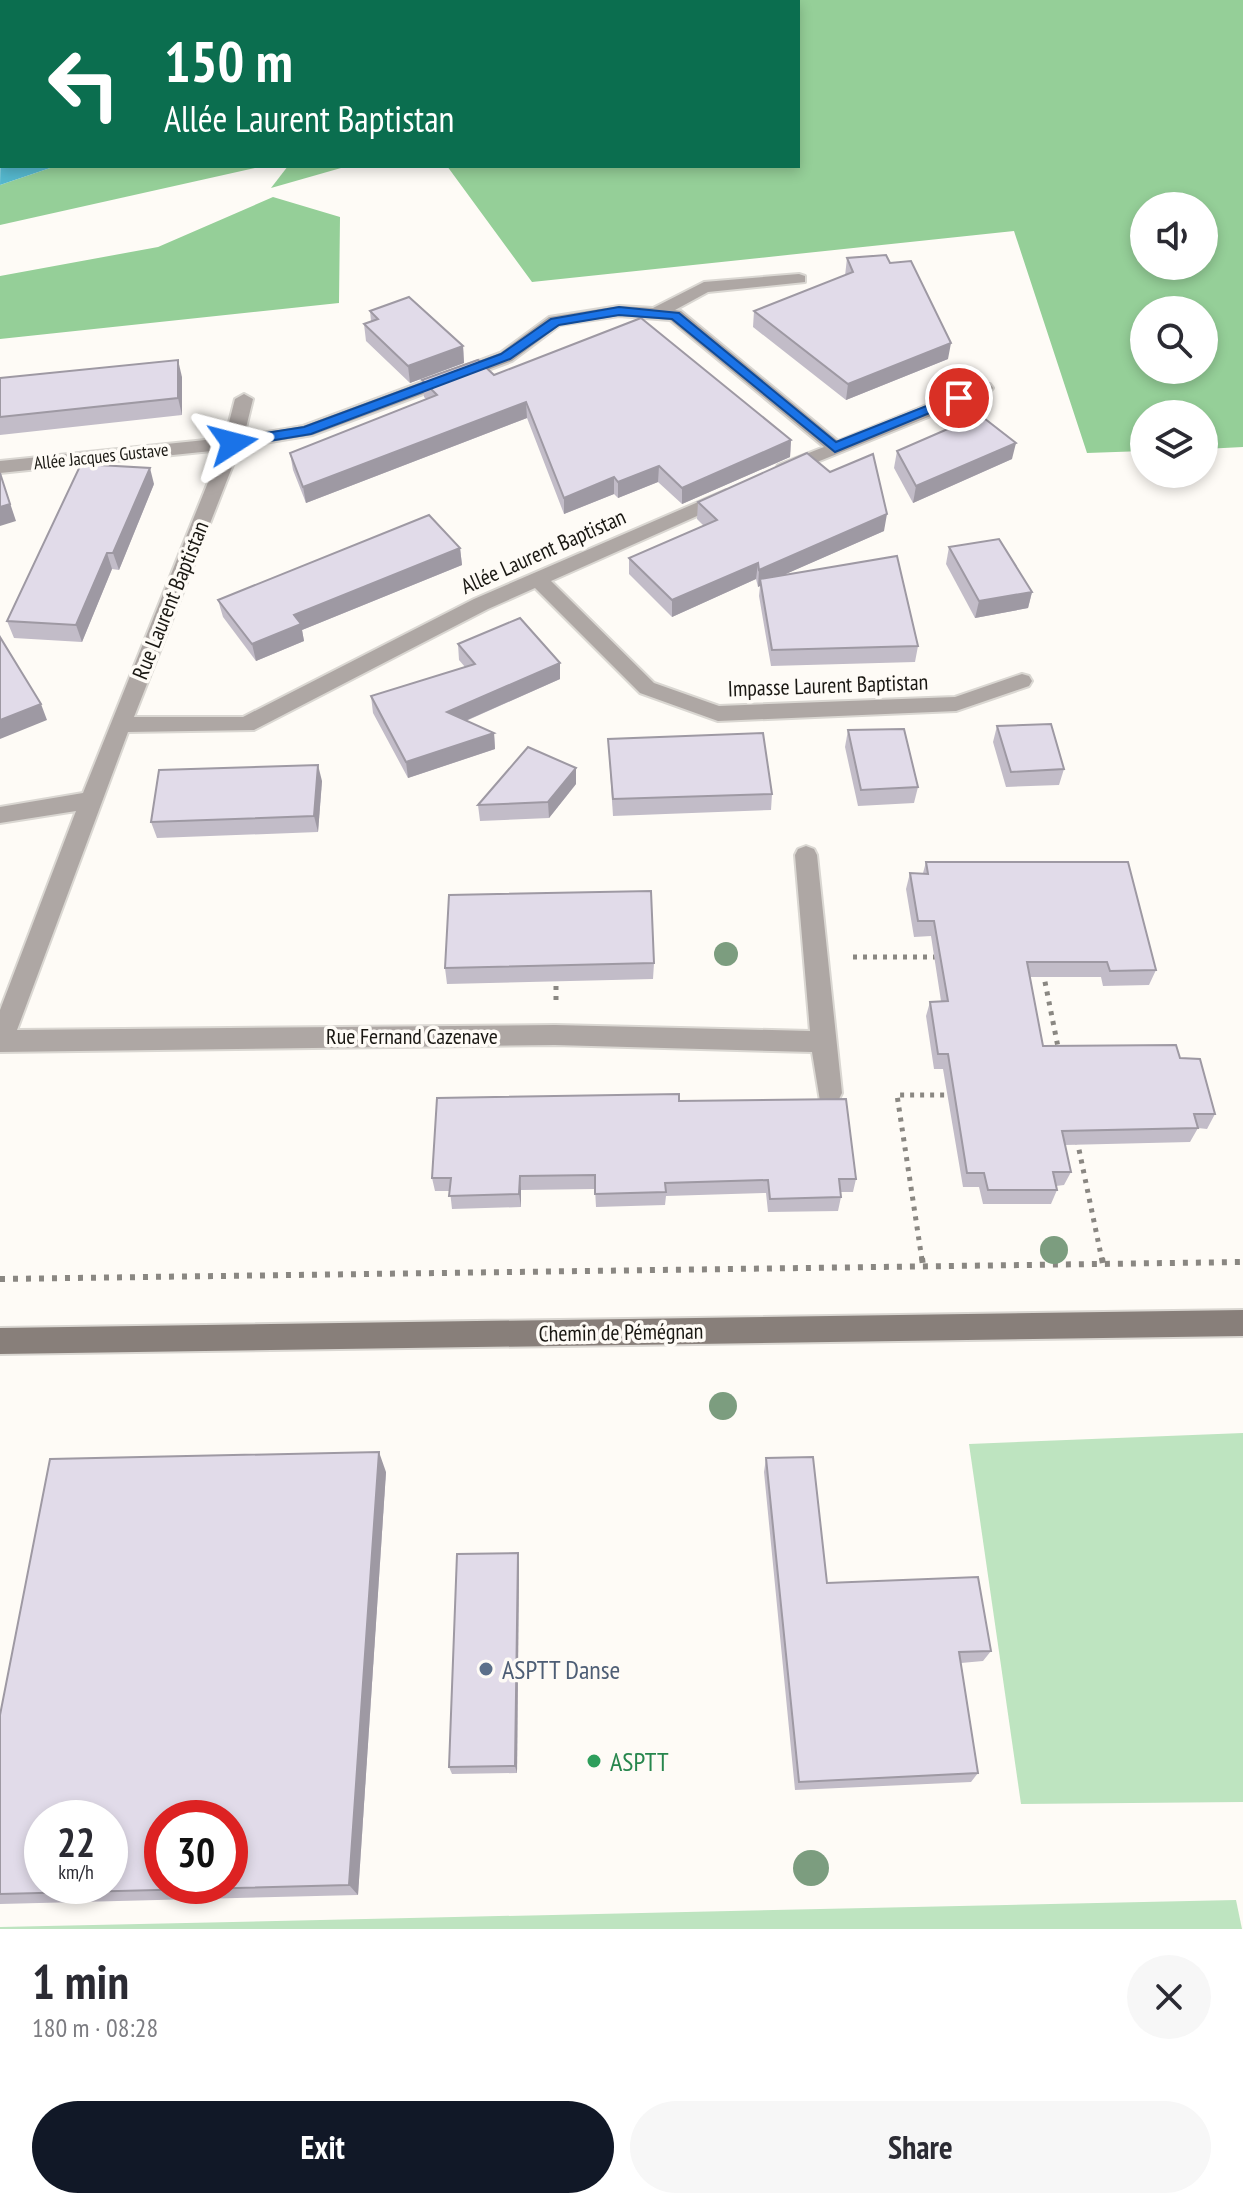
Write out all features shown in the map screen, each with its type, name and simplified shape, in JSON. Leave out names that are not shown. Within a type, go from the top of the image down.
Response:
[{"type":"street","points":[[655,314],[704,287],[799,279]]},
{"type":"street","name":"Allée Jacques Gustave","points":[[0,467],[233,443],[307,431],[506,357],[555,321],[619,311],[675,315],[835,447]]},
{"type":"street","name":"Allée Laurent Baptistan","points":[[120,724],[246,725],[481,604],[835,447],[984,388]]},
{"type":"street","name":"Rue Laurent Baptistan","points":[[0,1041],[120,724],[233,443],[244,399]]},
{"type":"street","name":"Impasse Laurent Baptistan","points":[[537,579],[647,688],[718,714],[956,704],[1022,681]]},
{"type":"street","points":[[3,808],[92,800]]},
{"type":"street","points":[[806,855],[829,1093]]},
{"type":"street","name":"Rue Fernand Cazenave","points":[[0,1041],[555,1035],[823,1042]]},
{"type":"street","name":"Chemin de Pémégnan","points":[[0,1341],[1243,1323]]},
{"type":"path","points":[[816,958],[950,957]]},
{"type":"path","points":[[1040,957],[1062,1063]]},
{"type":"path","points":[[555,1035],[556,965]]},
{"type":"path","points":[[923,1266],[897,1095],[959,1095]]},
{"type":"path","points":[[1077,1136],[1103,1264]]},
{"type":"path","points":[[0,1279],[1243,1262]]},
{"type":"green space","points":[[800,0],[1243,0],[1243,447],[1218,448],[1218,400],[1130,400],[1130,451],[1087,453],[1014,231],[532,282],[448,168],[800,168]]},
{"type":"green space","points":[[50,168],[255,168],[0,225],[0,185]]},
{"type":"green space","points":[[286,168],[341,168],[271,188]]},
{"type":"green space","points":[[273,197],[340,217],[339,303],[0,339],[0,276],[158,247]]},
{"type":"green space","points":[[1243,1433],[1243,1802],[1021,1804],[969,1444]]},
{"type":"green space","points":[[1236,1900],[1242,1929],[0,1929],[0,1927]]},
{"type":"water","points":[[0,168],[50,168],[0,185]]},
{"type":"building","points":[[886,255],[890,263],[911,261],[951,343],[848,384],[754,311],[853,272],[847,258]]},
{"type":"building","points":[[409,297],[463,346],[408,366],[364,324],[378,319],[370,311]]},
{"type":"building","points":[[641,318],[791,440],[682,488],[659,466],[618,482],[614,477],[564,498],[526,402],[303,487],[290,453],[437,395],[422,380],[478,360],[494,375]]},
{"type":"building","points":[[178,360],[178,398],[0,417],[0,378]]},
{"type":"building","points":[[980,415],[1016,443],[916,486],[897,451]]},
{"type":"building","points":[[807,453],[830,472],[873,454],[887,514],[759,570],[758,563],[672,600],[629,558],[717,520],[698,502]]},
{"type":"building","points":[[81,464],[150,468],[113,553],[107,553],[76,625],[7,621]]},
{"type":"building","points":[[0,473],[10,504],[0,507]]},
{"type":"building","points":[[429,515],[460,548],[294,615],[301,624],[252,644],[218,600]]},
{"type":"building","points":[[999,539],[1032,592],[979,601],[949,547]]},
{"type":"building","points":[[897,556],[918,646],[772,650],[760,579]]},
{"type":"building","points":[[520,618],[560,663],[447,712],[494,733],[406,762],[371,696],[475,664],[458,644]]},
{"type":"building","points":[[0,637],[41,704],[0,720]]},
{"type":"building","points":[[1051,724],[1064,769],[1011,772],[997,726]]},
{"type":"building","points":[[904,729],[918,787],[861,790],[848,730]]},
{"type":"building","points":[[763,733],[772,794],[613,799],[608,739]]},
{"type":"building","points":[[528,747],[576,768],[548,802],[478,805]]},
{"type":"building","points":[[318,765],[314,816],[151,822],[159,770]]},
{"type":"building","points":[[926,862],[1128,862],[1156,970],[1110,971],[1107,962],[1027,962],[1043,1046],[1176,1045],[1180,1058],[1200,1059],[1215,1114],[1194,1114],[1198,1128],[1062,1131],[1071,1172],[1053,1172],[1057,1190],[988,1190],[984,1173],[967,1173],[948,1054],[938,1054],[930,1002],[948,1001],[934,921],[918,921],[910,873],[928,874]]},
{"type":"building","points":[[651,891],[654,963],[445,968],[449,895]]},
{"type":"building","points":[[679,1094],[679,1101],[846,1099],[856,1179],[839,1179],[841,1197],[770,1199],[768,1180],[665,1183],[666,1192],[595,1194],[595,1175],[520,1176],[519,1194],[449,1196],[451,1178],[432,1178],[437,1098]]},
{"type":"building","points":[[379,1452],[349,1885],[248,1888],[248,1800],[144,1800],[144,1890],[128,1891],[128,1800],[24,1800],[24,1893],[0,1894],[0,1715],[50,1459]]},
{"type":"building","points":[[813,1457],[827,1583],[978,1577],[991,1651],[959,1652],[978,1773],[799,1782],[766,1458]]},
{"type":"building","points":[[518,1553],[515,1766],[449,1767],[457,1554]]},
{"type":"place","name":"ASPTT Danse","points":[[486,1669]]},
{"type":"place","name":"ASPTT","points":[[594,1761]]},
{"type":"route","points":[[233,443],[307,431],[506,357],[555,321],[619,311],[675,315],[835,447],[959,398]]}]
